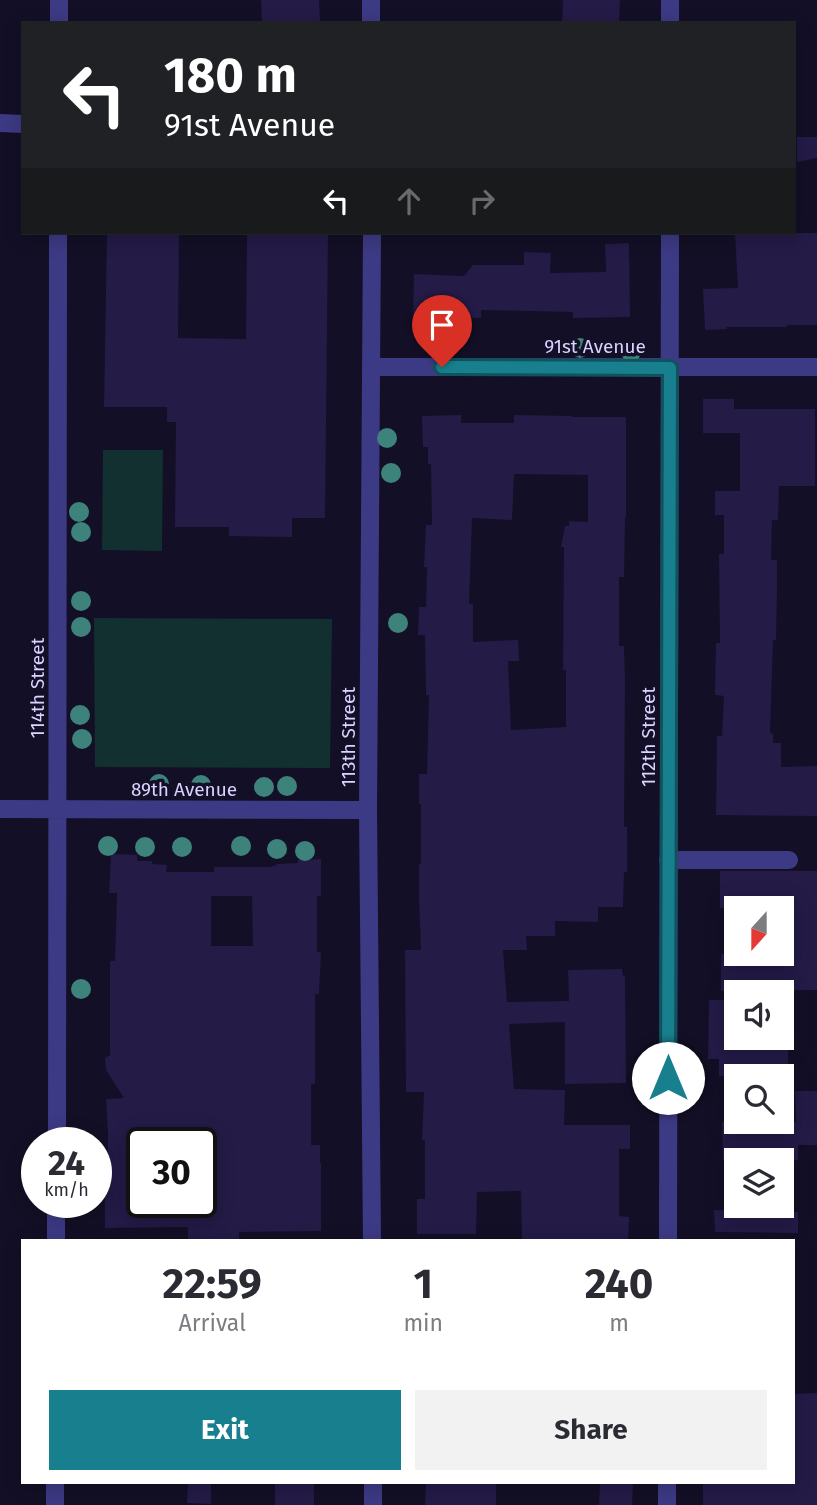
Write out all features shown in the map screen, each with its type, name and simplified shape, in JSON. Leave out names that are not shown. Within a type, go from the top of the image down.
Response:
[{"type":"street","points":[[59,0],[59,21]]},
{"type":"street","points":[[371,0],[372,21]]},
{"type":"street","points":[[670,0],[670,21]]},
{"type":"street","points":[[0,123],[21,124]]},
{"type":"street","name":"114th Street","points":[[57,1127],[58,235]]},
{"type":"street","name":"113th Street","points":[[372,235],[369,810],[372,1239]]},
{"type":"street","name":"112th Street","points":[[668,1239],[670,235]]},
{"type":"street","name":"91st Avenue","points":[[372,367],[817,367]]},
{"type":"street","name":"89th Avenue","points":[[0,809],[369,810]]},
{"type":"street","points":[[668,860],[789,860]]},
{"type":"street","points":[[56,1218],[56,1239]]},
{"type":"street","points":[[55,1484],[55,1505]]},
{"type":"street","points":[[373,1484],[373,1505]]},
{"type":"street","points":[[667,1484],[667,1505]]},
{"type":"green space","points":[[103,450],[163,450],[162,551],[102,550]]},
{"type":"green space","points":[[94,618],[332,619],[330,768],[95,767]]},
{"type":"building","points":[[261,0],[319,0],[320,21],[262,21]]},
{"type":"building","points":[[563,0],[620,0],[619,21],[562,21]]},
{"type":"building","points":[[797,137],[817,137],[817,158],[797,162]]},
{"type":"building","points":[[817,233],[817,325],[705,330],[703,289],[738,288],[735,235]]},
{"type":"building","points":[[107,235],[179,235],[178,338],[246,339],[247,235],[328,235],[325,518],[292,518],[292,537],[229,536],[229,527],[175,527],[176,422],[167,422],[167,407],[104,407]]},
{"type":"building","points":[[629,243],[630,317],[573,318],[573,312],[481,310],[481,318],[413,318],[414,274],[464,276],[473,265],[524,265],[524,252],[551,253],[550,273],[606,272],[605,244]]},
{"type":"building","points":[[703,399],[734,399],[734,409],[815,409],[815,486],[779,486],[778,520],[772,520],[771,560],[777,560],[777,588],[770,733],[773,734],[773,743],[781,743],[781,767],[817,766],[817,816],[716,815],[717,736],[722,736],[724,696],[715,695],[716,643],[720,643],[719,554],[724,554],[724,515],[715,515],[715,491],[740,491],[740,433],[703,433]]},
{"type":"building","points":[[461,415],[461,423],[514,423],[514,415],[626,417],[624,577],[619,577],[619,646],[624,646],[625,680],[624,827],[627,827],[627,872],[624,872],[623,907],[598,907],[598,922],[555,921],[555,936],[526,936],[527,950],[503,950],[507,1002],[569,1001],[568,970],[622,969],[625,976],[626,1083],[565,1084],[565,1022],[509,1024],[514,1089],[565,1090],[564,1125],[630,1125],[630,1149],[619,1149],[619,1216],[629,1217],[628,1239],[522,1239],[521,1191],[477,1192],[476,1234],[417,1234],[417,1199],[425,1199],[425,1140],[422,1140],[424,1092],[406,1092],[405,950],[421,950],[419,774],[427,774],[429,695],[426,695],[425,635],[418,635],[419,607],[426,607],[426,525],[432,525],[431,464],[428,464],[428,447],[423,447],[422,416]],"holes":[[[514,474],[588,475],[588,522],[569,521],[569,526],[565,526],[561,547],[564,547],[563,670],[566,670],[566,727],[511,730],[508,661],[519,661],[518,640],[473,642],[473,604],[469,604],[472,518],[512,520]]]},
{"type":"building","points":[[111,854],[137,855],[137,861],[167,865],[166,872],[214,872],[214,867],[271,867],[298,863],[298,860],[321,859],[321,896],[317,896],[317,952],[321,952],[319,994],[315,994],[315,1084],[311,1084],[311,1145],[320,1145],[321,1231],[239,1232],[239,1239],[188,1239],[188,1227],[105,1228],[105,1218],[112,1218],[112,1127],[108,1127],[106,1099],[124,1098],[106,1070],[105,1058],[110,1055],[110,961],[115,961],[117,893],[109,893]],"holes":[[[211,896],[252,896],[253,946],[211,946]]]},
{"type":"building","points":[[720,871],[817,871],[817,990],[794,990],[794,980],[724,980],[724,991],[721,991],[721,954],[724,954],[724,966],[794,966],[794,896],[724,896],[724,908],[720,908]]},
{"type":"building","points":[[709,1000],[724,1000],[724,1050],[788,1050],[788,1064],[724,1064],[724,1076],[719,1076],[719,1059],[708,1059]]},
{"type":"building","points":[[795,1091],[817,1091],[817,1145],[798,1145],[798,1160],[794,1160],[794,1148],[724,1148],[723,1160],[722,1122],[724,1134],[794,1134]]},
{"type":"building","points":[[714,1210],[724,1210],[724,1218],[794,1218],[794,1212],[798,1212],[798,1233],[715,1232]]},
{"type":"building","points":[[817,1393],[817,1505],[703,1505],[703,1484],[795,1484],[795,1394]]},
{"type":"building","points":[[188,1484],[211,1484],[211,1504],[187,1503]]},
{"type":"building","points":[[275,1484],[314,1484],[314,1505],[275,1505]]},
{"type":"building","points":[[426,1484],[496,1484],[496,1505],[425,1505]]},
{"type":"building","points":[[600,1484],[633,1484],[632,1505],[599,1505]]},
{"type":"route","points":[[442,367],[670,368],[668,1078]]}]
